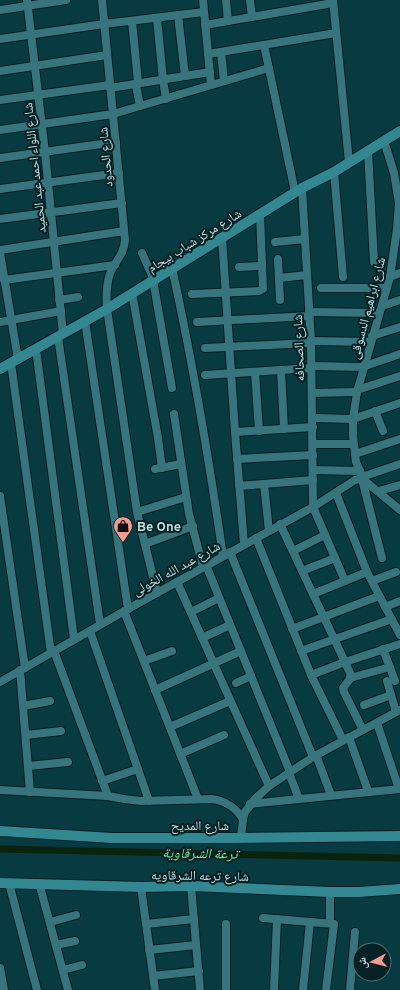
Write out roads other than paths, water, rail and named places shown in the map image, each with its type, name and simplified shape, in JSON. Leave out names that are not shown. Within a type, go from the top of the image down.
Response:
[{"type":"main road","name":"شارع مركز شباب بيجام","points":[[0,369],[107,309],[298,190],[334,172],[400,131]]},
{"type":"main road","name":"شارع المديح","points":[[0,831],[112,838],[400,836]]},
{"type":"main road","name":"شارع ترعه الشرقاويه","points":[[4,883],[141,887],[191,886],[330,892],[359,892],[400,889]]},
{"type":"street","points":[[0,10],[27,3],[66,0]]},
{"type":"street","name":"شارع الحدود","points":[[102,0],[124,231],[124,247],[122,254],[115,265],[107,286],[107,309],[137,512],[157,593]]},
{"type":"street","points":[[203,0],[211,85]]},
{"type":"street","points":[[226,0],[228,21]]},
{"type":"street","points":[[250,0],[252,17]]},
{"type":"street","points":[[205,25],[333,1],[349,162]]},
{"type":"street","name":"شارع اللواء احمد عبد الحميد","points":[[27,3],[45,152],[61,311],[60,335],[100,624]]},
{"type":"street","points":[[0,39],[104,24],[204,12]]},
{"type":"street","points":[[178,15],[185,76]]},
{"type":"street","points":[[157,18],[166,99]]},
{"type":"street","points":[[132,21],[138,84],[136,85],[140,106]]},
{"type":"street","points":[[208,54],[336,33]]},
{"type":"street","name":"شارع الصحافه","points":[[264,45],[298,190],[305,239],[313,418],[313,507]]},
{"type":"street","points":[[221,52],[224,81]]},
{"type":"street","points":[[0,71],[107,55]]},
{"type":"street","points":[[0,130],[113,114],[269,68]]},
{"type":"street","points":[[0,100],[110,86],[138,84],[210,72]]},
{"type":"street","name":"شارع ابراهيم الدسوقى","points":[[382,558],[362,476],[355,454],[353,419],[357,391],[390,277],[399,229],[400,202],[397,171],[384,141]]},
{"type":"street","points":[[0,158],[116,142]]},
{"type":"street","points":[[368,151],[374,262]]},
{"type":"street","points":[[334,172],[343,277]]},
{"type":"street","points":[[0,189],[119,173]]},
{"type":"street","points":[[0,219],[122,203]]},
{"type":"street","points":[[192,294],[262,290],[260,214]]},
{"type":"street","points":[[0,250],[124,231]]},
{"type":"street","points":[[222,237],[230,374],[244,544]]},
{"type":"street","points":[[275,242],[305,239]]},
{"type":"street","points":[[0,253],[10,320],[52,652],[108,796]]},
{"type":"street","points":[[142,253],[154,280],[172,388]]},
{"type":"street","points":[[278,259],[280,300]]},
{"type":"street","points":[[4,280],[115,265]]},
{"type":"street","points":[[239,267],[262,266]]},
{"type":"street","points":[[172,268],[187,333],[223,556]]},
{"type":"street","points":[[390,277],[400,274]]},
{"type":"street","points":[[279,278],[307,275]]},
{"type":"street","points":[[321,288],[387,288]]},
{"type":"street","points":[[132,293],[157,431],[158,468],[181,464]]},
{"type":"street","points":[[59,300],[78,297]]},
{"type":"street","points":[[198,322],[381,310],[400,300]]},
{"type":"street","points":[[0,322],[61,311]]},
{"type":"street","points":[[85,321],[126,610],[155,690],[198,799]]},
{"type":"street","points":[[205,348],[372,339],[400,327]]},
{"type":"street","points":[[36,349],[74,639]]},
{"type":"street","points":[[205,375],[311,367],[364,366],[400,354]]},
{"type":"street","points":[[281,370],[284,429]]},
{"type":"street","points":[[255,372],[259,431]]},
{"type":"street","points":[[312,393],[357,391],[400,376]]},
{"type":"street","points":[[313,418],[353,419],[400,404]]},
{"type":"street","points":[[375,411],[383,431]]},
{"type":"street","points":[[174,414],[186,497],[205,566],[220,598],[300,799]]},
{"type":"street","points":[[235,432],[313,427]]},
{"type":"street","points":[[355,454],[400,439]]},
{"type":"street","points":[[313,444],[354,444]]},
{"type":"street","points":[[237,459],[313,455]]},
{"type":"street","points":[[313,470],[362,476],[400,464]]},
{"type":"street","points":[[362,476],[400,510]]},
{"type":"street","name":"شارع عبد الله الخولى","points":[[0,682],[100,624],[313,507],[362,476]]},
{"type":"street","points":[[239,486],[313,480]]},
{"type":"street","points":[[264,484],[269,531]]},
{"type":"street","points":[[379,491],[400,485]]},
{"type":"street","points":[[336,493],[367,572],[400,635]]},
{"type":"street","points":[[0,496],[22,669],[23,706],[30,792]]},
{"type":"street","points":[[137,512],[186,497]]},
{"type":"street","points":[[313,507],[345,581]]},
{"type":"street","points":[[280,524],[346,662],[351,675],[343,688],[363,730]]},
{"type":"street","points":[[145,544],[193,526]]},
{"type":"street","points":[[293,551],[325,535]]},
{"type":"street","points":[[256,538],[311,675],[346,739],[368,791]]},
{"type":"street","points":[[230,552],[331,795]]},
{"type":"street","points":[[302,571],[335,558]]},
{"type":"street","points":[[313,594],[367,572]]},
{"type":"street","points":[[372,581],[396,572]]},
{"type":"street","points":[[177,582],[268,786]]},
{"type":"street","points":[[292,629],[379,596]]},
{"type":"street","points":[[191,612],[220,598]]},
{"type":"street","points":[[385,607],[400,601]]},
{"type":"street","points":[[301,651],[392,620]]},
{"type":"street","points":[[202,638],[230,625]]},
{"type":"street","points":[[90,630],[149,801]]},
{"type":"street","points":[[311,675],[400,644]]},
{"type":"street","points":[[241,838],[245,812],[250,804],[268,786],[314,756],[398,711],[391,695],[390,667],[383,649]]},
{"type":"street","points":[[144,661],[172,651]]},
{"type":"street","points":[[155,690],[241,651]]},
{"type":"street","points":[[350,678],[390,667]]},
{"type":"street","points":[[236,683],[251,676]]},
{"type":"street","points":[[364,705],[391,695]]},
{"type":"street","points":[[23,706],[50,701]]},
{"type":"street","points":[[170,727],[230,701]]},
{"type":"street","points":[[250,804],[399,789],[377,723]]},
{"type":"street","points":[[26,735],[61,731]]},
{"type":"street","points":[[180,754],[224,735]]},
{"type":"street","points":[[28,766],[68,762]]},
{"type":"street","points":[[102,781],[138,769]]},
{"type":"street","points":[[0,790],[108,796],[128,800],[149,801],[198,799],[221,801],[234,808],[243,819]]},
{"type":"street","points":[[4,883],[37,990]]},
{"type":"street","points":[[39,883],[68,990]]},
{"type":"street","points":[[191,886],[200,990]]},
{"type":"street","points":[[141,887],[155,990]]},
{"type":"street","points":[[326,990],[332,924],[330,892]]},
{"type":"street","points":[[50,922],[76,915]]},
{"type":"street","points":[[263,918],[332,924]]},
{"type":"street","points":[[146,924],[194,919]]},
{"type":"street","points":[[274,990],[277,919]]},
{"type":"street","points":[[303,990],[310,922]]},
{"type":"street","points":[[226,924],[226,990]]},
{"type":"street","points":[[350,990],[355,932]]},
{"type":"street","points":[[56,945],[75,941]]},
{"type":"street","points":[[150,950],[196,945]]},
{"type":"street","points":[[63,970],[82,965]]},
{"type":"street","points":[[0,968],[4,990]]},
{"type":"street","points":[[153,976],[198,970]]},
{"type":"waterway","name":"ترعة الشرقاوية","points":[[0,849],[400,858]]},
{"type":"place","name":"Be One","points":[[123,543]]}]
